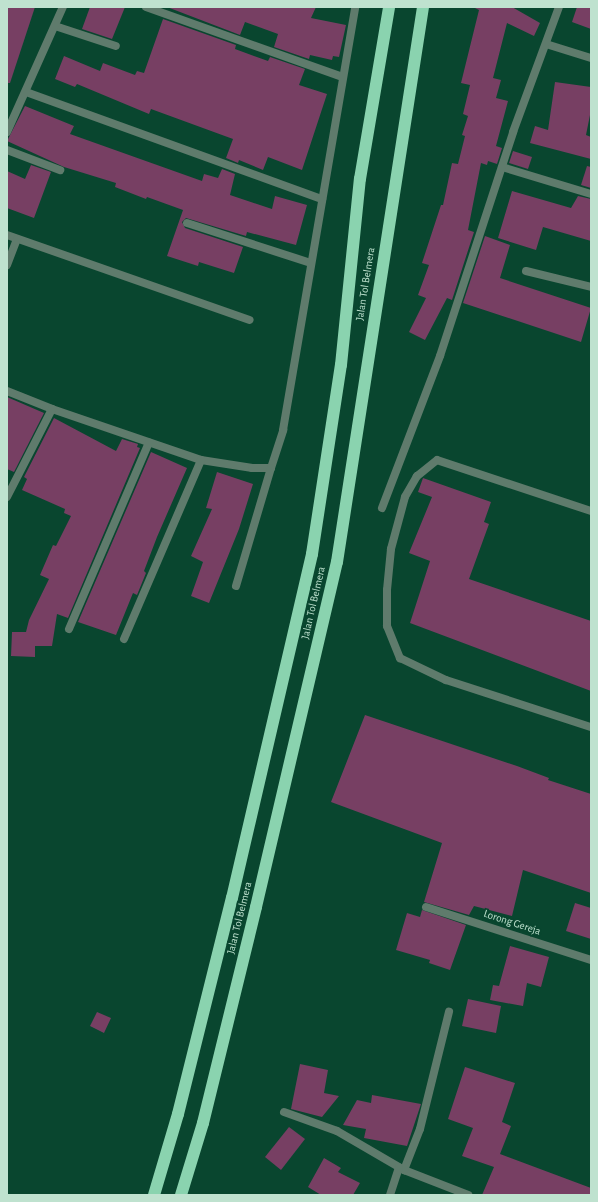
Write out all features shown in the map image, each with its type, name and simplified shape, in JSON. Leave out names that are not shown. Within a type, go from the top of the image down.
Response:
[{"type":"highway","name":"Jalan Tol Belmera","points":[[154,1195],[178,1114],[234,891],[312,554],[341,365],[360,179],[389,7]]},
{"type":"highway","name":"Jalan Tol Belmera","points":[[181,1195],[203,1123],[256,907],[337,562],[423,7]]},
{"type":"street","points":[[7,132],[63,7]]},
{"type":"street","points":[[146,7],[343,77]]},
{"type":"street","points":[[236,586],[283,430],[355,7]]},
{"type":"street","points":[[382,508],[440,356],[502,167],[559,7]]},
{"type":"street","points":[[55,26],[116,46]]},
{"type":"street","points":[[546,44],[591,58]]},
{"type":"street","points":[[26,92],[322,199]]},
{"type":"street","points":[[7,150],[60,170]]},
{"type":"street","points":[[502,167],[591,194]]},
{"type":"street","points":[[187,223],[311,263]]},
{"type":"street","points":[[7,235],[250,320]]},
{"type":"street","points":[[7,265],[17,239]]},
{"type":"street","points":[[526,271],[591,287]]},
{"type":"street","points":[[7,390],[52,409],[201,460],[252,468],[271,468]]},
{"type":"street","points":[[7,497],[52,409]]},
{"type":"street","points":[[69,629],[149,442]]},
{"type":"street","points":[[124,639],[201,460]]},
{"type":"street","points":[[591,511],[436,460],[417,476],[405,497],[391,549],[387,590],[387,626],[400,658],[446,680],[515,700],[591,727]]},
{"type":"street","name":"Lorong Gereja","points":[[426,907],[591,960]]},
{"type":"street","points":[[390,1195],[420,1129],[449,1012]]},
{"type":"street","points":[[284,1112],[337,1130],[402,1168],[451,1192],[468,1195]]},
{"type":"building","points":[[7,7],[35,7],[10,83],[7,83]]},
{"type":"building","points":[[90,7],[125,7],[112,39],[82,29]]},
{"type":"building","points":[[167,7],[316,7],[311,18],[346,25],[339,57],[333,56],[332,60],[310,55],[309,59],[274,47],[278,34],[245,22],[240,35]]},
{"type":"building","points":[[473,7],[512,7],[540,23],[534,36],[507,23],[493,78],[501,80],[496,98],[508,101],[496,146],[502,148],[497,164],[488,161],[487,165],[481,163],[468,230],[474,232],[452,300],[447,298],[425,340],[409,332],[426,298],[418,295],[429,265],[422,263],[441,205],[443,205],[452,163],[458,164],[465,136],[462,135],[468,116],[463,114],[470,85],[461,83],[479,10]]},
{"type":"building","points":[[577,7],[591,7],[591,29],[572,22]]},
{"type":"building","points":[[163,19],[236,45],[235,49],[268,61],[270,57],[305,69],[299,85],[327,94],[302,170],[268,157],[263,170],[239,160],[238,163],[226,158],[233,139],[151,109],[149,114],[77,84],[75,87],[55,79],[64,56],[100,71],[103,63],[135,75],[137,71],[144,73]]},
{"type":"building","points":[[555,82],[591,87],[591,110],[586,135],[591,137],[591,159],[530,143],[535,126],[548,130]]},
{"type":"building","points":[[25,106],[74,126],[70,134],[202,181],[204,174],[218,178],[222,169],[235,174],[230,195],[272,209],[275,196],[307,205],[296,245],[247,232],[246,236],[186,218],[182,222],[185,228],[243,247],[234,273],[199,262],[198,266],[167,256],[183,210],[147,197],[146,199],[115,187],[116,183],[64,167],[7,141]]},
{"type":"building","points":[[513,151],[532,157],[528,169],[509,163]]},
{"type":"building","points":[[31,165],[51,172],[34,218],[7,208],[7,171],[25,179]]},
{"type":"building","points":[[587,166],[591,167],[591,188],[581,185]]},
{"type":"building","points":[[512,191],[571,208],[578,196],[591,199],[591,241],[543,227],[536,250],[498,238]]},
{"type":"building","points":[[485,236],[510,245],[500,278],[591,308],[581,342],[463,303]]},
{"type":"building","points":[[7,397],[44,413],[14,472],[7,469]]},
{"type":"building","points":[[54,418],[116,451],[122,439],[138,444],[137,447],[140,448],[68,618],[57,614],[52,646],[35,646],[35,657],[11,656],[12,632],[26,632],[29,620],[49,579],[40,575],[53,545],[56,546],[71,516],[64,513],[65,509],[22,490],[27,479],[24,477]]},
{"type":"building","points":[[151,452],[187,468],[157,537],[144,571],[146,573],[137,595],[133,593],[116,635],[78,622]]},
{"type":"building","points":[[217,472],[253,484],[239,529],[209,603],[191,596],[203,562],[191,556],[212,509],[206,508]]},
{"type":"building","points":[[423,478],[491,502],[484,522],[489,524],[469,579],[591,621],[591,691],[410,623],[430,561],[409,553],[432,497],[418,492]]},
{"type":"building","points":[[365,715],[517,766],[549,778],[548,780],[591,794],[591,893],[523,870],[512,916],[474,906],[469,915],[424,902],[442,843],[331,802]]},
{"type":"building","points":[[575,903],[591,908],[591,939],[566,931]]},
{"type":"building","points":[[422,910],[466,925],[450,970],[429,963],[430,960],[396,950],[407,913],[420,917]]},
{"type":"building","points":[[510,946],[549,957],[541,987],[527,983],[523,1006],[490,1000],[493,985],[499,986]]},
{"type":"building","points":[[468,999],[501,1006],[496,1033],[462,1026]]},
{"type":"building","points":[[97,1012],[111,1018],[104,1033],[90,1026]]},
{"type":"building","points":[[300,1064],[328,1070],[324,1093],[339,1096],[322,1117],[291,1109]]},
{"type":"building","points":[[465,1067],[515,1083],[502,1122],[511,1126],[500,1154],[591,1188],[591,1195],[482,1195],[494,1167],[462,1156],[473,1128],[448,1119]]},
{"type":"building","points":[[372,1095],[421,1104],[407,1146],[364,1138],[366,1129],[343,1125],[357,1100],[371,1103]]},
{"type":"building","points":[[289,1127],[305,1139],[281,1170],[265,1157]]},
{"type":"building","points":[[324,1158],[341,1168],[338,1172],[360,1183],[353,1195],[321,1195],[308,1187]]}]
